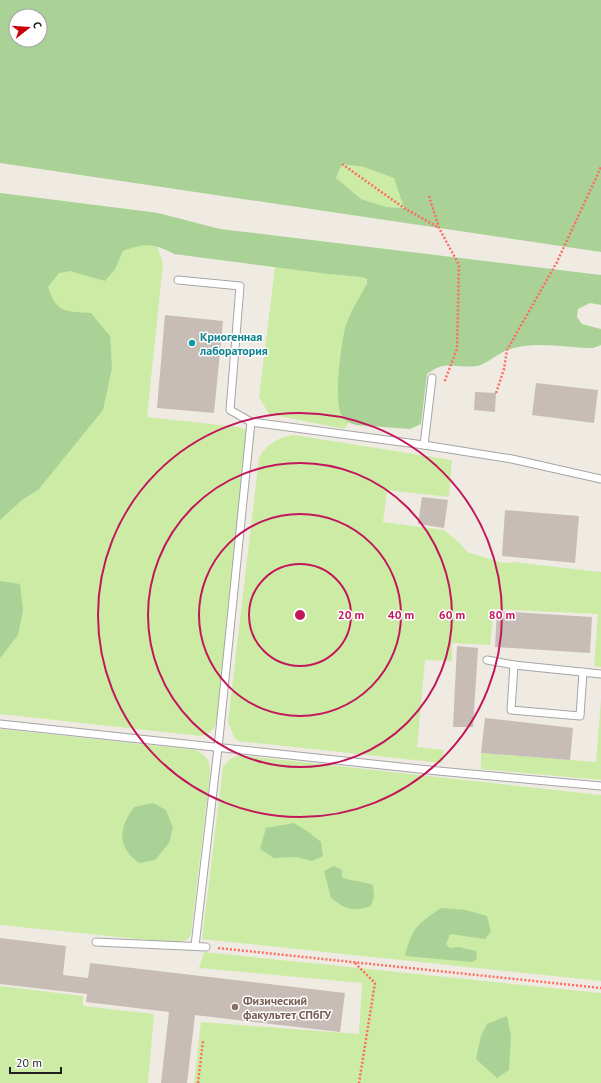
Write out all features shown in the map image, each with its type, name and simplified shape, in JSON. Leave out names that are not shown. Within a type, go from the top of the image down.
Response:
[{"type":"lane","points":[[178,280],[240,286],[230,410],[251,422],[424,445],[512,459],[601,479]]},
{"type":"lane","points":[[424,445],[432,378]]},
{"type":"lane","points":[[195,946],[218,748],[251,422]]},
{"type":"lane","points":[[488,660],[514,666],[601,674]]},
{"type":"lane","points":[[514,666],[511,710],[580,716],[583,672]]},
{"type":"lane","points":[[0,724],[218,748],[601,786]]},
{"type":"lane","points":[[96,942],[206,947]]},
{"type":"path","points":[[342,164],[404,208],[439,228]]},
{"type":"path","points":[[496,393],[504,369],[507,350],[557,262],[601,167]]},
{"type":"path","points":[[429,196],[439,228],[459,265],[457,350],[446,380]]},
{"type":"path","points":[[206,947],[601,988]]},
{"type":"path","points":[[354,962],[375,983],[359,1083]]},
{"type":"path","points":[[198,1083],[203,1041]]},
{"type":"green space","points":[[0,0],[601,0],[601,252],[0,163]],"holes":[[[342,164],[364,167],[394,178],[404,208],[386,207],[361,199],[336,178]]]},
{"type":"green space","points":[[342,164],[364,167],[395,178],[404,208],[386,207],[361,199],[336,178]]},
{"type":"green space","points":[[0,193],[158,213],[157,245],[163,264],[147,417],[238,427],[246,430],[249,437],[217,718],[212,730],[207,734],[201,736],[0,714]]},
{"type":"green space","points":[[0,193],[158,213],[220,229],[601,275],[601,305],[590,303],[578,309],[577,317],[582,324],[601,329],[601,345],[593,348],[582,348],[550,345],[528,345],[507,350],[477,366],[440,367],[427,374],[421,424],[410,429],[356,425],[345,420],[341,414],[338,396],[339,370],[346,325],[367,283],[367,279],[361,277],[174,254],[149,245],[131,248],[123,251],[115,269],[105,281],[70,271],[59,273],[48,287],[51,296],[59,307],[68,311],[91,313],[110,336],[112,368],[103,410],[38,490],[22,500],[0,520]]},
{"type":"green space","points":[[275,267],[361,277],[367,279],[341,415],[349,423],[344,429],[269,414],[259,397]]},
{"type":"green space","points":[[294,435],[452,460],[449,497],[387,490],[383,522],[444,530],[460,543],[467,552],[503,563],[513,562],[601,572],[601,667],[594,666],[598,614],[494,609],[490,645],[452,643],[452,661],[425,660],[417,747],[444,750],[442,763],[238,741],[234,737],[228,722],[259,458],[269,445],[278,439]]},
{"type":"green space","points":[[0,581],[20,584],[23,611],[18,635],[0,658]]},
{"type":"green space","points":[[601,699],[601,780],[481,769],[481,753],[596,762]]},
{"type":"green space","points":[[0,729],[196,750],[205,757],[209,765],[210,773],[191,934],[188,939],[178,943],[0,925]]},
{"type":"green space","points":[[238,755],[601,795],[601,981],[202,939],[223,767],[230,759]]},
{"type":"green space","points":[[153,803],[166,810],[173,828],[169,843],[155,860],[139,863],[126,850],[122,836],[123,829],[125,822],[134,807]]},
{"type":"green space","points":[[294,823],[321,842],[323,856],[312,861],[296,857],[274,858],[260,849],[266,828]]},
{"type":"green space","points":[[334,866],[342,870],[342,877],[373,885],[374,896],[371,906],[359,909],[350,909],[331,898],[324,871]]},
{"type":"green space","points":[[441,908],[466,910],[487,916],[491,932],[485,939],[450,934],[446,944],[450,948],[459,947],[476,951],[477,959],[472,962],[405,956],[413,932],[421,923]]},
{"type":"green space","points":[[204,952],[601,993],[601,1083],[194,1083],[201,1022],[359,1034],[362,983],[199,968]]},
{"type":"green space","points":[[0,986],[83,996],[83,1006],[154,1014],[148,1083],[0,1083]]},
{"type":"green space","points":[[507,1016],[511,1036],[509,1070],[497,1078],[476,1059],[481,1036],[487,1024]]},
{"type":"building","name":"Криогенная лаборатория","points":[[165,315],[223,321],[214,413],[157,408]]},
{"type":"building","points":[[536,383],[598,390],[594,423],[532,415]]},
{"type":"building","points":[[475,392],[496,393],[495,412],[474,410]]},
{"type":"building","points":[[422,497],[448,500],[444,528],[418,524]]},
{"type":"building","points":[[505,510],[579,516],[575,563],[502,556]]},
{"type":"building","points":[[497,611],[592,617],[590,653],[495,647]]},
{"type":"building","points":[[457,646],[478,648],[473,727],[453,727]]},
{"type":"building","points":[[485,718],[573,728],[570,760],[481,753]]},
{"type":"building","name":"Физический факультет СПбГУ","points":[[0,938],[66,946],[63,975],[88,978],[90,963],[345,993],[340,1032],[195,1015],[187,1083],[161,1083],[169,1012],[86,1002],[87,994],[0,984]]},
{"type":"place","name":"Криогенная лаборатория","points":[[192,343]]},
{"type":"place","name":"Физический факультет СПбГУ","points":[[235,1007]]}]
